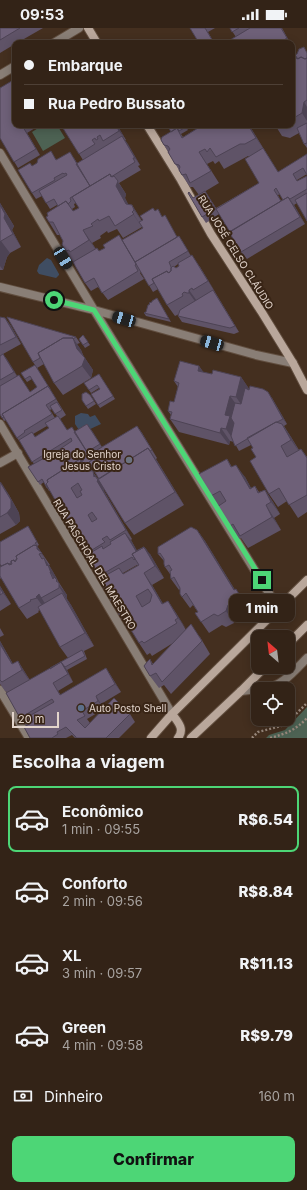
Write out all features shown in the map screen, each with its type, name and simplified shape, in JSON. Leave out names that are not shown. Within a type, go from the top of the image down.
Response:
[{"type":"main road","points":[[88,28],[95,40]]},
{"type":"main road","name":"RUA JOSÉ CELSO CLÁUDIO","points":[[150,128],[211,234],[261,311],[307,390]]},
{"type":"main road","points":[[151,738],[172,714],[307,580]]},
{"type":"main road","points":[[295,637],[307,625]]},
{"type":"main road","points":[[191,738],[258,674]]},
{"type":"main road","points":[[172,714],[181,728],[178,738]]},
{"type":"street","points":[[59,40],[78,28]]},
{"type":"street","points":[[0,75],[12,68]]},
{"type":"street","points":[[0,153],[94,310],[278,608]]},
{"type":"street","points":[[0,287],[94,310],[256,355],[292,363]]},
{"type":"street","name":"RUA PASCHOAL DEL MAESTRO","points":[[0,424],[172,714]]},
{"type":"street","points":[[0,463],[18,453]]},
{"type":"street","points":[[281,682],[307,658]]},
{"type":"street","points":[[0,690],[29,738]]},
{"type":"street","points":[[241,691],[251,690]]},
{"type":"path","points":[[252,738],[258,732],[285,725],[307,703]]},
{"type":"path","points":[[270,738],[288,733],[302,724],[307,718]]},
{"type":"green space","points":[[38,128],[59,128],[65,138],[43,151],[32,132]]},
{"type":"green space","points":[[307,707],[307,738],[266,738],[269,735],[285,730],[289,726],[295,726],[295,720]]},
{"type":"water","points":[[47,258],[51,260],[59,274],[56,278],[39,274],[37,271],[39,265]]},
{"type":"water","points":[[81,413],[88,414],[90,417],[95,415],[101,424],[86,431],[79,430],[75,424],[75,416]]},
{"type":"building","points":[[0,28],[20,28],[0,40]]},
{"type":"building","points":[[190,28],[205,28],[212,40],[197,40]]},
{"type":"building","points":[[230,28],[239,28],[232,32]]},
{"type":"building","points":[[250,28],[281,28],[287,38],[284,40],[230,40]]},
{"type":"building","points":[[304,47],[307,53],[307,58],[305,59],[301,57],[298,59],[295,55],[299,49]]},
{"type":"building","points":[[295,56],[297,59],[301,57],[305,59],[307,58],[307,100],[304,102],[302,113],[295,117]]},
{"type":"building","points":[[12,81],[12,128],[24,128],[36,149],[14,162],[0,138],[0,88]]},
{"type":"building","points":[[307,123],[307,143],[304,144],[297,128]]},
{"type":"building","points":[[63,128],[118,128],[119,131],[103,141],[100,135],[97,137],[98,139],[96,140],[95,138],[92,140],[95,144],[79,154]]},
{"type":"building","points":[[169,128],[177,128],[171,132]]},
{"type":"building","points":[[177,128],[184,128],[179,131]]},
{"type":"building","points":[[177,128],[182,138],[198,128],[250,128],[256,138],[245,144],[240,144],[216,157],[210,148],[207,152],[205,149],[199,152],[211,171],[190,183],[186,174],[182,175],[179,170],[179,165],[175,164],[168,152],[170,149],[168,146],[164,145],[161,140],[162,137]]},
{"type":"building","points":[[122,136],[135,158],[133,158],[135,162],[111,177],[110,174],[90,186],[76,164]]},
{"type":"building","points":[[263,148],[278,172],[307,154],[307,175],[303,168],[293,174],[297,181],[307,176],[307,189],[290,199],[288,197],[283,200],[276,188],[274,190],[281,201],[230,232],[216,209],[259,183],[245,159]]},
{"type":"building","points":[[51,151],[56,160],[70,152],[90,186],[70,198],[71,201],[68,204],[66,201],[58,206],[54,199],[46,203],[39,191],[67,175],[66,173],[54,178],[55,180],[32,193],[18,170],[30,163],[32,166],[37,163],[38,159]]},
{"type":"building","points":[[110,174],[118,181],[116,186],[126,204],[132,205],[134,210],[132,212],[134,214],[115,226],[109,216],[99,221],[98,219],[91,224],[93,226],[83,230],[89,240],[70,252],[69,250],[66,251],[62,245],[63,241],[53,222],[49,222],[46,217],[48,216],[47,213],[66,201],[73,211],[79,208],[72,197]]},
{"type":"building","points":[[205,191],[216,209],[202,217],[188,193],[189,192],[193,198]]},
{"type":"building","points":[[307,193],[307,221],[295,200]]},
{"type":"building","points":[[288,197],[300,217],[241,252],[229,232]]},
{"type":"building","points":[[0,205],[5,214],[4,218],[13,234],[0,242]]},
{"type":"building","points":[[153,208],[155,211],[158,209],[162,217],[165,215],[177,237],[135,262],[122,240],[143,228],[139,222],[143,220],[140,216]]},
{"type":"building","points":[[119,235],[136,264],[135,265],[138,271],[102,293],[94,278],[85,283],[73,262],[97,248],[99,251],[105,248],[103,245]]},
{"type":"building","points":[[179,236],[188,251],[169,262],[171,271],[169,273],[167,271],[152,279],[154,283],[149,286],[135,262]]},
{"type":"building","points":[[192,255],[208,281],[193,290],[192,288],[189,290],[189,293],[184,292],[182,294],[183,296],[167,305],[152,279],[167,271],[168,273],[171,271],[173,266],[176,268],[179,266],[178,263]]},
{"type":"building","points":[[213,290],[235,326],[230,328],[178,316],[180,310]]},
{"type":"building","points":[[157,298],[169,319],[144,313],[150,304],[149,303]]},
{"type":"building","points":[[0,317],[5,318],[16,337],[0,345]]},
{"type":"building","points":[[7,317],[76,337],[73,339],[63,338],[38,353],[40,358],[33,362]]},
{"type":"building","points":[[83,335],[88,342],[83,345],[79,339]]},
{"type":"building","points":[[63,338],[73,338],[77,349],[85,358],[82,366],[54,383],[38,353]]},
{"type":"building","points":[[3,354],[14,372],[0,380],[0,356]]},
{"type":"building","points":[[180,361],[199,366],[198,371],[212,374],[213,370],[241,377],[236,397],[230,396],[225,415],[230,416],[226,429],[221,428],[220,433],[170,419],[172,412],[168,411],[170,401],[174,402],[179,383],[174,381]]},
{"type":"building","points":[[35,365],[50,389],[48,386],[2,414],[4,417],[2,418],[0,414],[0,386],[19,375],[30,392],[37,387],[30,376],[25,379],[21,373]]},
{"type":"building","points":[[99,374],[113,396],[98,405],[91,394],[100,389],[97,385],[89,390],[84,383]]},
{"type":"building","points":[[48,386],[56,399],[46,405],[52,414],[24,431],[25,432],[17,438],[2,414]]},
{"type":"building","points":[[250,386],[263,389],[268,392],[283,419],[235,446],[231,436],[234,423],[231,418],[235,403],[241,404],[245,388],[249,390]]},
{"type":"building","points":[[86,392],[94,401],[86,406],[82,400],[82,394]]},
{"type":"building","points":[[57,402],[62,410],[55,414],[50,406]]},
{"type":"building","points":[[58,416],[67,430],[72,427],[92,460],[86,465],[81,462],[80,460],[84,460],[79,450],[76,452],[80,459],[47,480],[48,482],[46,484],[48,488],[42,479],[38,482],[28,467],[58,452],[57,451],[72,441],[71,438],[32,462],[19,440],[32,432],[35,437],[49,428],[45,423]]},
{"type":"building","points":[[276,422],[282,424],[291,440],[281,446],[287,457],[301,449],[307,458],[307,495],[289,505],[279,488],[269,494],[250,461],[256,457],[247,438]]},
{"type":"building","points":[[87,424],[100,444],[87,452],[74,432]]},
{"type":"building","points":[[137,426],[152,450],[150,451],[148,448],[99,479],[89,462],[100,455],[97,450]]},
{"type":"building","points":[[148,448],[175,492],[125,523],[98,479]]},
{"type":"building","points":[[80,459],[86,466],[88,465],[90,471],[93,471],[94,477],[95,476],[98,480],[97,481],[126,530],[110,540],[107,536],[102,539],[105,542],[87,553],[46,484],[48,482],[47,480]],"holes":[[[78,483],[82,490],[80,491],[82,495],[77,498],[71,488]],[[92,512],[97,519],[92,522],[88,515]]]},
{"type":"building","points":[[227,459],[231,467],[236,465],[250,489],[255,486],[258,493],[265,490],[271,502],[266,505],[272,517],[240,536],[233,524],[228,527],[217,507],[226,501],[220,491],[209,497],[197,475]]},
{"type":"building","points":[[0,482],[11,500],[11,508],[7,513],[0,517]]},
{"type":"building","points":[[28,526],[37,542],[35,543],[37,546],[34,545],[16,556],[17,559],[11,561],[11,563],[1,566],[0,542]]},
{"type":"building","points":[[191,527],[197,530],[234,590],[236,589],[240,596],[239,599],[228,605],[226,611],[218,616],[214,614],[201,622],[195,613],[198,612],[186,593],[182,597],[180,594],[180,588],[174,577],[171,579],[170,571],[172,570],[169,565],[165,567],[164,559],[160,553],[158,554],[158,547]]},
{"type":"building","points":[[125,533],[136,551],[144,547],[132,554],[135,559],[134,560],[132,557],[99,576],[87,555],[102,546],[103,549],[111,544],[110,542]]},
{"type":"building","points":[[34,545],[37,546],[37,549],[42,553],[39,554],[42,559],[44,558],[47,566],[48,565],[53,579],[54,577],[59,583],[59,588],[41,598],[39,594],[36,597],[37,598],[30,600],[31,601],[19,608],[0,576],[0,567],[8,563],[9,565],[12,564],[11,561],[14,560],[15,562],[17,559],[16,556]]},
{"type":"building","points":[[144,547],[155,566],[144,573],[162,604],[168,601],[178,618],[175,620],[177,623],[144,643],[142,641],[139,643],[128,625],[134,621],[131,615],[125,619],[124,616],[121,618],[101,583],[103,581],[101,578],[119,568],[123,574],[139,565],[132,554]],"holes":[[[148,589],[152,595],[150,602],[142,607],[136,596]]]},
{"type":"building","points":[[0,588],[3,593],[0,595]]},
{"type":"building","points":[[62,593],[85,633],[60,647],[38,607]]},
{"type":"building","points":[[191,624],[202,641],[162,682],[156,673],[150,676],[144,666],[147,662],[150,659],[152,665]]},
{"type":"building","points":[[0,644],[12,664],[18,661],[22,670],[2,682],[0,680]]},
{"type":"building","points":[[82,650],[85,656],[65,667],[61,662],[50,669],[50,668]]},
{"type":"building","points":[[61,662],[68,674],[53,683],[60,695],[106,668],[115,684],[96,696],[98,701],[82,711],[85,716],[77,720],[85,728],[114,698],[130,714],[106,738],[76,738],[66,727],[57,732],[58,734],[52,738],[30,738],[24,727],[33,722],[31,718],[26,722],[24,719],[54,702],[52,699],[20,718],[6,693]]},
{"type":"place","name":"Igreja do Senhor Jesus Cristo","points":[[129,460]]},
{"type":"place","name":"Auto Posto Shell","points":[[81,708]]},
{"type":"route","points":[[54,300],[94,310],[262,580]]}]
